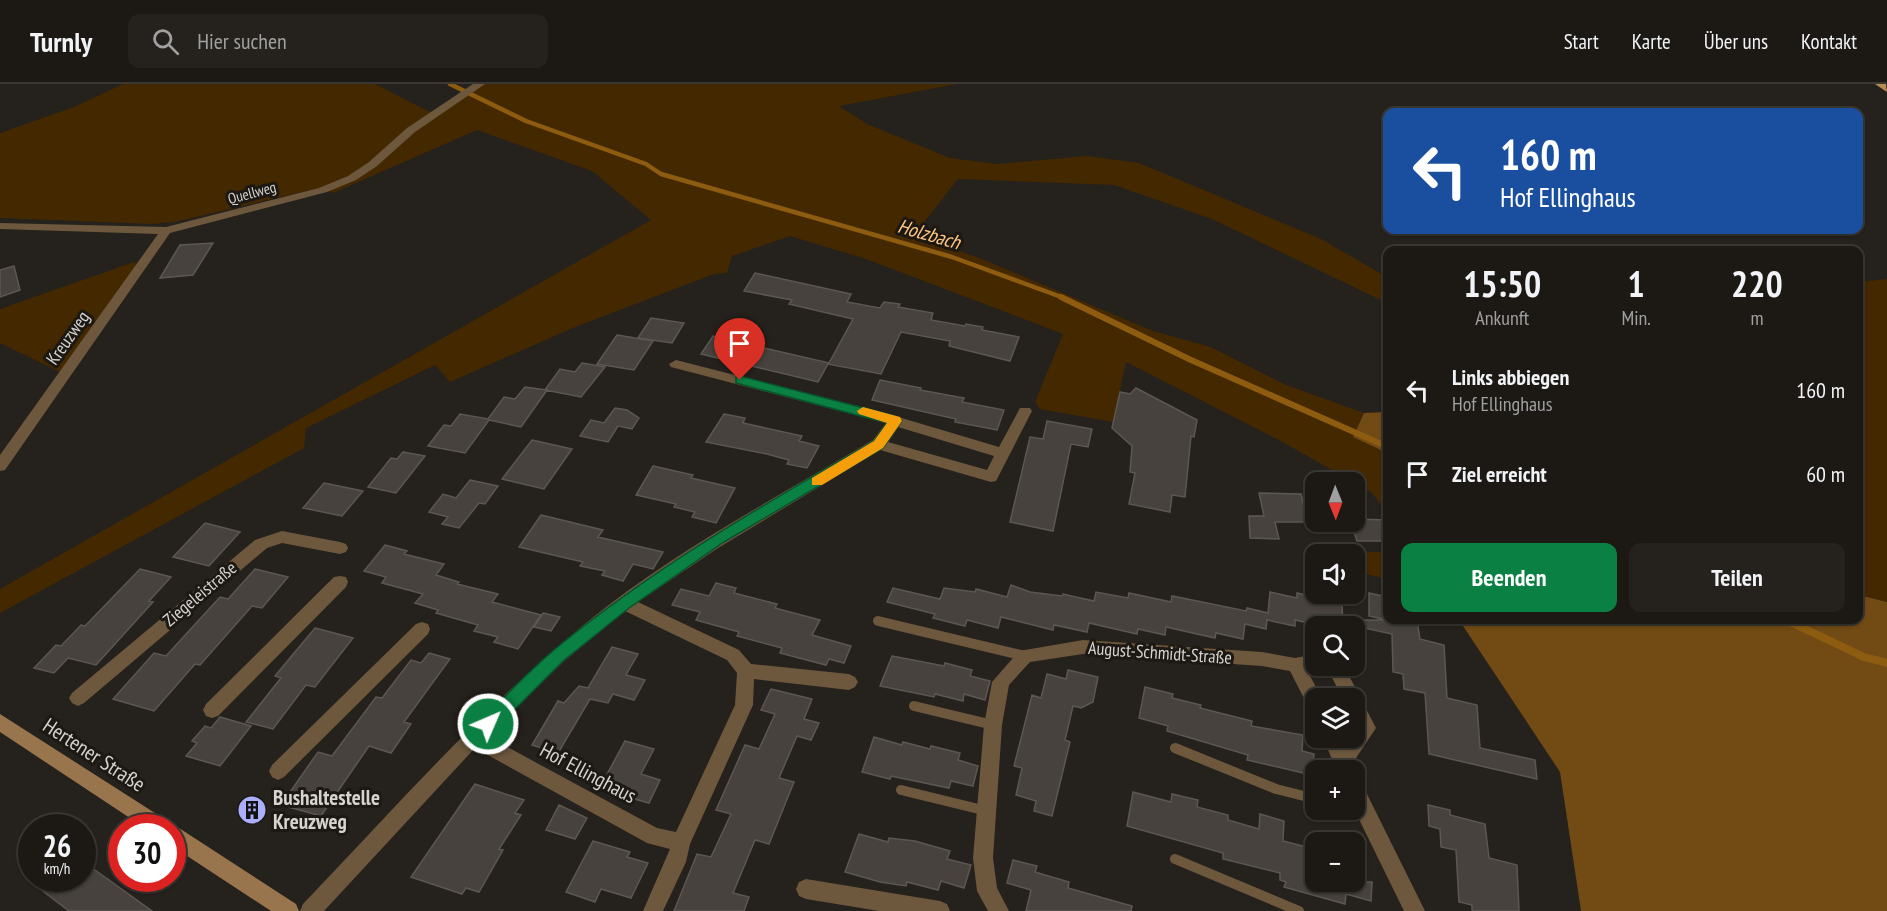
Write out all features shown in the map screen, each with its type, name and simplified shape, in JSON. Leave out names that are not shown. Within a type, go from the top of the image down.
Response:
[{"type":"main road","points":[[1880,84],[1887,89]]},
{"type":"main road","name":"Hertener Straße","points":[[0,722],[141,814]]},
{"type":"main road","points":[[186,844],[289,911]]},
{"type":"street","name":"Quellweg","points":[[0,225],[166,231],[323,190],[352,178],[373,164],[411,130],[479,84]]},
{"type":"street","name":"Kreuzweg","points":[[0,466],[166,231]]},
{"type":"street","points":[[676,364],[895,421],[1003,453]]},
{"type":"street","points":[[878,444],[992,477],[1025,411]]},
{"type":"street","points":[[310,911],[474,738],[558,656],[624,603],[719,538],[878,444],[895,421]]},
{"type":"street","name":"Ziegeleistraße","points":[[78,698],[261,543],[282,537],[340,548]]},
{"type":"street","points":[[212,710],[340,582]]},
{"type":"street","points":[[624,603],[733,655],[746,671],[744,705],[681,843],[676,862],[653,911]]},
{"type":"street","points":[[278,771],[422,629]]},
{"type":"street","name":"August-Schmidt-Straße","points":[[1025,656],[1083,647],[1262,659],[1295,665],[1305,663]]},
{"type":"street","points":[[999,911],[987,891],[983,858],[993,725],[1001,682],[1025,656]]},
{"type":"street","points":[[1295,665],[1307,688]]},
{"type":"street","points":[[746,671],[849,682]]},
{"type":"street","name":"Hof Ellinghaus","points":[[474,738],[654,836],[681,843]]},
{"type":"street","points":[[1365,820],[1416,911]]},
{"type":"street","points":[[806,889],[937,911]]},
{"type":"lane","name":"August-Schmidt-Straße","points":[[878,621],[1025,656]]},
{"type":"lane","points":[[914,706],[993,725]]},
{"type":"lane","points":[[1175,748],[1276,789],[1305,796]]},
{"type":"lane","points":[[901,790],[988,811]]},
{"type":"lane","points":[[1174,858],[1299,911]]},
{"type":"shaded area","points":[[123,84],[375,84],[430,112],[478,84],[957,84],[839,106],[867,124],[950,158],[997,164],[1087,156],[1139,163],[1321,239],[1383,275],[1383,301],[1212,219],[1114,185],[958,179],[914,235],[982,259],[1153,331],[1211,347],[1286,385],[1364,413],[1353,437],[1383,451],[1383,507],[1371,492],[1365,489],[1365,472],[1336,472],[1279,440],[1126,362],[1113,422],[1040,409],[1035,402],[1063,334],[866,259],[790,236],[732,256],[727,273],[714,274],[575,327],[450,382],[435,365],[306,428],[304,448],[0,613],[0,589],[651,220],[592,171],[477,130],[333,193],[320,188],[174,222],[152,224],[0,218],[0,133],[74,107]]},
{"type":"shaded area","points":[[134,262],[139,265],[62,373],[0,343],[0,309]]},
{"type":"shaded area","points":[[1887,279],[1887,602],[1863,596],[1863,282]]},
{"type":"shaded area","points":[[1383,412],[1383,451],[1353,437],[1364,413]]},
{"type":"shaded area","points":[[1365,552],[1383,552],[1383,578],[1366,574]]},
{"type":"shaded area","points":[[1863,596],[1887,602],[1887,911],[1581,911],[1560,772],[1462,624],[1863,624]]},
{"type":"building","points":[[213,243],[193,275],[160,278],[180,245]]},
{"type":"building","points":[[14,266],[20,290],[0,297],[0,270]]},
{"type":"building","points":[[755,273],[851,294],[847,302],[880,308],[884,302],[900,304],[898,307],[933,313],[931,320],[983,327],[982,330],[1019,337],[1010,361],[949,346],[950,341],[901,332],[881,374],[828,364],[818,382],[701,354],[713,336],[829,363],[853,319],[789,304],[792,300],[744,291]]},
{"type":"building","points":[[651,318],[684,323],[672,343],[638,338]]},
{"type":"building","points":[[617,335],[653,341],[634,370],[597,364]]},
{"type":"building","points":[[582,363],[605,367],[581,397],[545,390],[560,369],[575,372]]},
{"type":"building","points":[[880,380],[964,398],[962,402],[1004,410],[997,430],[955,422],[956,419],[872,400]]},
{"type":"building","points":[[525,387],[547,390],[521,427],[489,420],[465,453],[428,446],[444,425],[451,426],[460,414],[488,419],[504,397],[515,399]]},
{"type":"building","points":[[1136,388],[1197,420],[1194,437],[1191,436],[1185,497],[1172,495],[1170,512],[1129,504],[1135,473],[1130,472],[1132,446],[1112,428],[1120,392],[1130,394]]},
{"type":"building","points":[[615,408],[627,410],[639,418],[632,429],[618,426],[608,442],[580,436],[591,420],[604,423]]},
{"type":"building","points":[[724,414],[745,418],[743,423],[802,436],[799,441],[819,446],[807,468],[787,464],[789,460],[767,454],[706,442]]},
{"type":"building","points":[[1047,421],[1092,429],[1088,447],[1071,444],[1053,531],[1010,522],[1030,437],[1043,439]]},
{"type":"building","points":[[532,440],[572,449],[544,489],[502,479]]},
{"type":"building","points":[[403,452],[425,456],[396,493],[368,487],[391,458],[397,459]]},
{"type":"building","points":[[653,466],[735,488],[716,523],[692,517],[695,512],[674,507],[676,504],[636,495]]},
{"type":"building","points":[[470,480],[498,486],[485,504],[479,503],[459,528],[442,524],[448,517],[429,512],[443,494],[456,498]]},
{"type":"building","points":[[324,483],[363,491],[342,516],[303,508]]},
{"type":"building","points":[[1259,493],[1301,494],[1305,522],[1275,522],[1279,539],[1250,538],[1249,516],[1264,516]]},
{"type":"building","points":[[541,515],[603,530],[598,537],[663,552],[653,569],[633,564],[623,581],[602,575],[605,571],[580,566],[583,562],[519,547]]},
{"type":"building","points":[[1365,519],[1383,520],[1383,541],[1357,541],[1354,532],[1365,532]]},
{"type":"building","points":[[205,523],[240,532],[209,566],[173,557]]},
{"type":"building","points":[[385,545],[407,551],[404,554],[444,564],[436,575],[459,582],[457,584],[498,594],[492,602],[541,615],[518,649],[494,642],[498,637],[474,631],[478,625],[436,613],[438,610],[415,603],[423,594],[382,583],[386,577],[364,571]]},
{"type":"building","points":[[140,569],[171,577],[149,601],[153,602],[96,665],[68,658],[54,673],[34,668],[56,645],[61,646],[81,625],[85,626]]},
{"type":"building","points":[[255,569],[288,577],[262,608],[252,606],[200,665],[195,664],[154,711],[113,699],[154,653],[166,656],[220,597],[228,599]]},
{"type":"building","points":[[716,583],[736,588],[734,593],[777,604],[775,608],[820,620],[812,635],[851,646],[844,663],[829,659],[826,665],[780,653],[782,648],[737,636],[739,632],[696,620],[700,612],[672,605],[681,589],[709,596]]},
{"type":"building","points":[[1011,585],[1030,592],[1062,596],[1063,594],[1094,601],[1096,592],[1128,598],[1129,593],[1171,602],[1172,596],[1246,611],[1247,608],[1268,613],[1270,592],[1297,598],[1297,593],[1305,595],[1305,604],[1342,604],[1343,616],[1305,616],[1305,622],[1295,620],[1295,626],[1267,620],[1266,629],[1245,624],[1243,639],[1216,633],[1215,638],[1166,627],[1165,635],[1138,629],[1137,634],[1089,623],[1087,632],[1054,625],[1053,630],[1001,617],[998,628],[967,620],[965,626],[933,618],[935,614],[887,602],[893,588],[940,599],[944,588],[975,592],[976,589],[1007,597]]},
{"type":"building","points":[[1369,593],[1383,596],[1383,619],[1369,616]]},
{"type":"building","points":[[543,613],[560,617],[551,631],[534,627]]},
{"type":"building","points":[[1365,620],[1383,620],[1383,624],[1418,624],[1420,639],[1444,645],[1447,698],[1477,705],[1480,748],[1535,760],[1537,779],[1429,754],[1425,693],[1404,689],[1403,674],[1393,672],[1392,634],[1365,628]]},
{"type":"building","points":[[315,628],[353,638],[315,687],[306,685],[273,729],[246,722],[281,678],[275,676]]},
{"type":"building","points":[[612,647],[638,654],[626,675],[645,680],[634,700],[613,694],[608,703],[590,699],[558,753],[532,745],[558,701],[564,703],[579,686],[588,688]]},
{"type":"building","points":[[429,653],[450,659],[404,722],[411,724],[391,753],[369,746],[321,816],[281,805],[318,752],[332,756],[376,697],[382,698],[411,660],[421,663]]},
{"type":"building","points":[[892,656],[944,666],[945,663],[972,670],[970,676],[990,681],[985,700],[964,694],[963,701],[935,694],[934,697],[880,686]]},
{"type":"building","points":[[1068,670],[1098,677],[1093,702],[1081,708],[1073,706],[1065,740],[1070,742],[1052,816],[1034,811],[1036,801],[1016,795],[1022,768],[1014,766],[1032,695],[1041,698],[1047,674],[1066,679]]},
{"type":"building","points":[[1145,687],[1173,694],[1172,698],[1201,705],[1200,708],[1252,721],[1251,726],[1303,735],[1302,751],[1314,754],[1313,760],[1305,760],[1305,773],[1247,760],[1248,755],[1167,731],[1168,726],[1139,718]]},
{"type":"building","points":[[771,689],[812,699],[804,719],[819,723],[811,740],[797,736],[779,778],[794,782],[769,844],[755,840],[733,893],[749,897],[744,911],[674,911],[697,854],[711,857],[731,814],[716,810],[745,745],[759,749],[775,714],[761,710]]},
{"type":"building","points":[[220,717],[251,726],[220,766],[186,756],[197,743],[192,741],[205,726],[211,728]]},
{"type":"building","points":[[874,737],[902,745],[903,742],[960,753],[958,760],[978,766],[973,786],[951,781],[949,788],[891,776],[890,779],[862,772]]},
{"type":"building","points":[[625,741],[654,749],[641,774],[660,780],[649,803],[599,789]]},
{"type":"building","points":[[475,784],[524,800],[515,813],[521,815],[499,849],[503,850],[479,892],[466,888],[462,894],[411,877]]},
{"type":"building","points":[[1133,792],[1171,802],[1172,794],[1198,800],[1197,807],[1228,815],[1228,820],[1259,829],[1260,814],[1284,821],[1283,841],[1305,846],[1305,892],[1365,892],[1365,882],[1372,882],[1371,901],[1346,894],[1345,904],[1284,887],[1286,882],[1280,880],[1280,873],[1223,859],[1223,853],[1127,826]]},
{"type":"building","points":[[559,805],[587,818],[575,839],[546,830]]},
{"type":"building","points":[[1428,805],[1450,810],[1450,815],[1485,824],[1489,858],[1517,865],[1519,911],[1472,911],[1472,905],[1459,902],[1456,850],[1441,847],[1440,829],[1429,826]]},
{"type":"building","points":[[859,834],[888,842],[889,838],[915,841],[950,851],[947,859],[971,865],[964,888],[941,881],[938,890],[907,882],[906,886],[880,882],[845,872]]},
{"type":"building","points":[[593,841],[630,852],[627,857],[648,863],[631,898],[601,889],[595,902],[566,892]]},
{"type":"building","points":[[1013,860],[1037,866],[1035,872],[1069,882],[1068,888],[1132,906],[1131,911],[1026,911],[1031,890],[1007,883]]},
{"type":"building","points":[[96,871],[108,880],[108,892],[125,892],[152,911],[69,911],[44,892],[96,892]]},
{"type":"waterway","name":"Holzbach","points":[[450,84],[526,121],[646,164],[661,174],[952,257],[1064,298]]},
{"type":"waterway","name":"Holzbach","points":[[1061,297],[1191,360],[1383,445]]},
{"type":"waterway","name":"Holzbach","points":[[1794,624],[1864,657],[1887,663]]},
{"type":"slow traffic","points":[[817,482],[878,444],[895,421],[863,411]]},
{"type":"place","name":"Bushaltestelle Kreuzweg","points":[[252,810]]},
{"type":"route","points":[[488,724],[558,656],[624,603],[719,538],[878,444],[895,421],[835,403],[740,380]]}]
